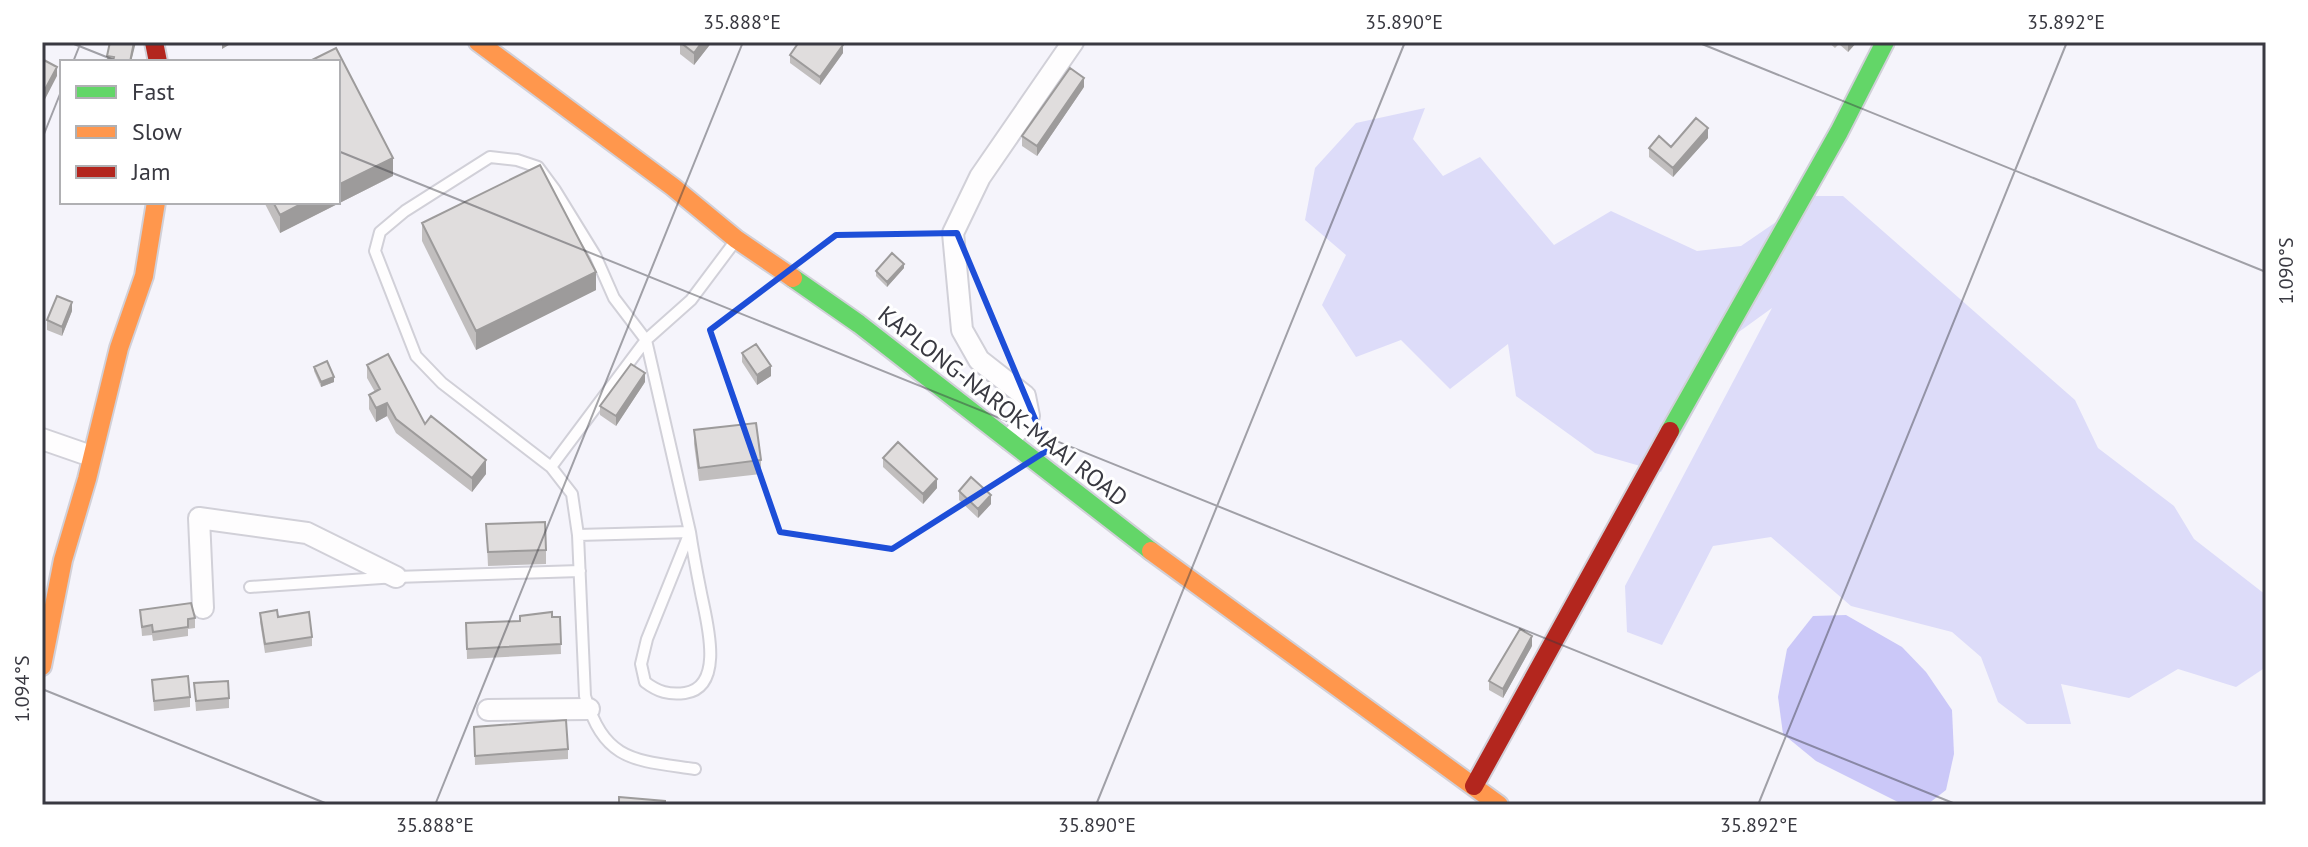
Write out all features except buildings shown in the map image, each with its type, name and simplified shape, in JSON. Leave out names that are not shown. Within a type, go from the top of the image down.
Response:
[{"type":"main road","name":"KAPLONG-NAROK-MAAI ROAD","points":[[478,42],[673,187],[736,239],[859,324],[1122,529],[1499,805]]},
{"type":"main road","points":[[1474,786],[1697,381],[1839,132],[1885,42]]},
{"type":"main road","points":[[42,666],[63,560],[87,479],[119,348],[144,276],[156,204]]},
{"type":"street","points":[[1010,440],[1029,416],[1025,396],[979,360],[962,330],[953,233],[980,177],[1073,42]]},
{"type":"street","points":[[42,439],[91,456]]},
{"type":"street","points":[[203,608],[199,518],[307,533],[396,577]]},
{"type":"street","points":[[488,710],[589,709]]},
{"type":"lane","points":[[690,532],[647,639],[641,664],[645,682],[655,690],[672,694],[692,692],[705,680],[711,657],[710,635],[690,532],[646,340],[614,298],[595,255],[555,190],[538,167],[517,160],[490,157],[405,211],[380,232],[375,251],[416,356],[442,383],[551,467],[572,494],[578,535],[585,696],[592,721],[605,740],[625,755],[695,769]]},
{"type":"lane","points":[[551,467],[646,340],[691,300],[736,239]]},
{"type":"lane","points":[[578,535],[690,532]]},
{"type":"lane","points":[[250,587],[396,577],[580,571]]},
{"type":"highlighted area","points":[[957,233],[1048,450],[892,549],[780,532],[710,330],[836,235]]},
{"type":"shaded area","points":[[1425,108],[1413,139],[1443,176],[1480,157],[1554,245],[1611,211],[1697,251],[1741,246],[1814,196],[1843,196],[2075,400],[2098,448],[2174,506],[2194,539],[2266,595],[2266,667],[2236,687],[2178,669],[2129,698],[2061,684],[2071,724],[2027,724],[1998,702],[1981,657],[1952,632],[1851,606],[1771,537],[1713,546],[1662,645],[1627,632],[1625,586],[1772,308],[1736,334],[1661,472],[1595,453],[1516,396],[1508,344],[1450,389],[1401,340],[1356,357],[1322,305],[1346,255],[1305,220],[1315,168],[1356,123]]},
{"type":"water","points":[[1846,615],[1902,647],[1926,672],[1952,710],[1954,754],[1946,790],[1928,804],[1904,805],[1816,761],[1783,734],[1778,697],[1787,649],[1813,616]]},
{"type":"traffic: fast","points":[[1670,431],[1839,132],[1885,42]]},
{"type":"traffic: fast","points":[[793,278],[859,324],[1151,551]]},
{"type":"traffic: slow","points":[[478,42],[673,187],[736,239],[793,278]]},
{"type":"traffic: slow","points":[[42,666],[63,560],[87,479],[119,348],[144,276],[156,204]]},
{"type":"traffic: slow","points":[[1151,551],[1499,805]]},
{"type":"traffic: jam","points":[[154,42],[158,60]]},
{"type":"traffic: jam","points":[[1474,786],[1670,431]]}]
